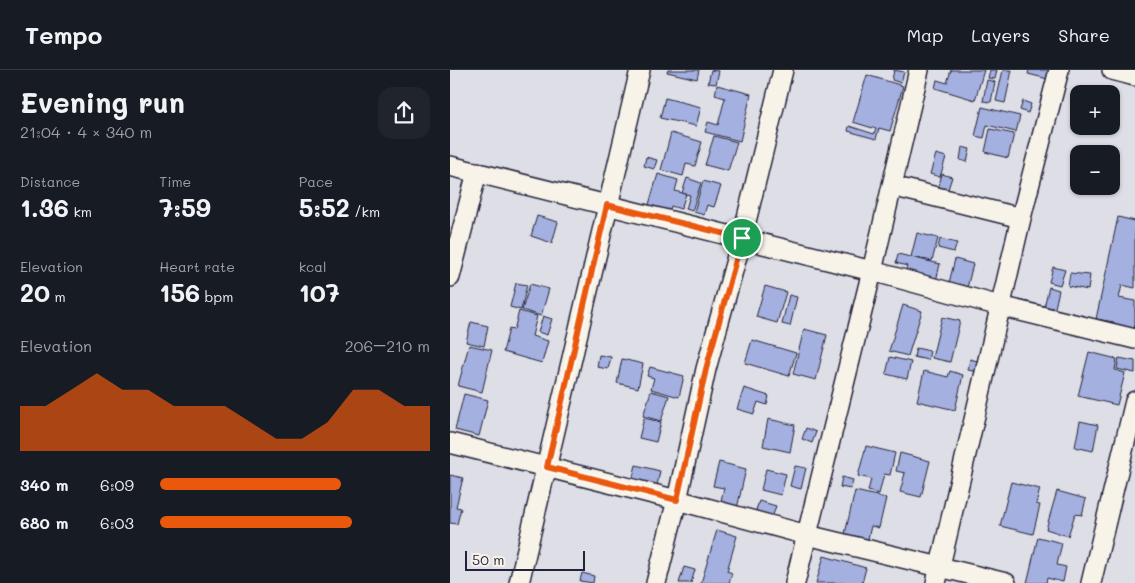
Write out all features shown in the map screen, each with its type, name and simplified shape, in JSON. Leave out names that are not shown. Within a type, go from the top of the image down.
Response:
[{"type":"street","points":[[519,583],[640,70]]},
{"type":"street","points":[[656,583],[677,500],[706,369],[742,238],[783,70]]},
{"type":"street","points":[[795,583],[872,271],[919,70]]},
{"type":"street","points":[[938,575],[1000,306],[1058,70]]},
{"type":"street","points":[[1112,70],[1135,76]]},
{"type":"street","points":[[450,166],[742,238],[1000,306],[1135,339]]},
{"type":"street","points":[[450,277],[477,172]]},
{"type":"street","points":[[892,186],[1021,218]]},
{"type":"street","points":[[1091,583],[1135,401]]},
{"type":"street","points":[[450,443],[807,535],[938,575],[1006,583]]},
{"type":"building","points":[[668,70],[699,70],[697,79],[667,72]]},
{"type":"building","points":[[711,70],[719,71],[716,84],[708,83]]},
{"type":"building","points":[[894,70],[904,72],[901,83],[892,80]]},
{"type":"building","points":[[951,70],[984,70],[975,100],[935,88],[937,80],[947,83]]},
{"type":"building","points":[[990,70],[997,70],[995,79],[988,78]]},
{"type":"building","points":[[1003,70],[1012,70],[1005,103],[996,101]]},
{"type":"building","points":[[1029,70],[1050,70],[1048,79],[1028,74]]},
{"type":"building","points":[[867,75],[903,86],[890,131],[879,128],[876,139],[848,131],[849,126],[874,134],[876,129],[853,122]]},
{"type":"building","points":[[987,80],[995,82],[991,102],[983,101]]},
{"type":"building","points":[[717,85],[751,94],[740,141],[705,132],[708,122],[718,125],[725,98],[715,95]]},
{"type":"building","points":[[665,98],[701,107],[696,126],[660,118]]},
{"type":"building","points":[[1023,101],[1031,104],[1028,113],[1020,110]]},
{"type":"building","points":[[982,107],[1020,116],[1016,132],[987,125],[984,138],[975,136]]},
{"type":"building","points":[[990,129],[1014,134],[1008,158],[985,152]]},
{"type":"building","points":[[671,133],[702,142],[695,166],[686,164],[683,176],[661,170]]},
{"type":"building","points":[[714,136],[737,142],[728,171],[705,165]]},
{"type":"building","points":[[962,147],[970,149],[967,162],[960,160]]},
{"type":"building","points":[[936,154],[946,157],[940,177],[930,174]]},
{"type":"building","points":[[646,157],[657,160],[654,169],[644,166]]},
{"type":"building","points":[[658,174],[678,180],[675,191],[686,194],[681,209],[671,206],[666,224],[645,218]]},
{"type":"building","points":[[942,174],[952,177],[947,192],[938,189]]},
{"type":"building","points":[[687,178],[701,183],[692,211],[686,209],[690,195],[682,193]]},
{"type":"building","points":[[703,181],[721,186],[714,207],[707,205],[704,215],[694,212]]},
{"type":"building","points":[[537,216],[558,222],[552,243],[531,236]]},
{"type":"building","points":[[1118,217],[1135,221],[1135,288],[1122,285],[1119,298],[1135,301],[1133,335],[1112,331],[1114,322],[1096,319]]},
{"type":"building","points":[[917,233],[938,238],[932,261],[911,257]]},
{"type":"building","points":[[940,239],[957,243],[954,252],[938,248]]},
{"type":"building","points":[[898,254],[940,264],[934,290],[903,282],[907,266],[896,263]]},
{"type":"building","points":[[955,259],[973,264],[965,296],[947,291]]},
{"type":"building","points":[[1053,267],[1065,270],[1060,285],[1049,282]]},
{"type":"building","points":[[1070,273],[1090,275],[1088,290],[1068,286]]},
{"type":"building","points":[[516,283],[527,285],[521,310],[510,307]]},
{"type":"building","points":[[530,284],[549,289],[541,316],[522,310]]},
{"type":"building","points":[[765,286],[786,292],[777,323],[756,317]]},
{"type":"building","points":[[1049,287],[1059,290],[1053,317],[1042,315]]},
{"type":"building","points":[[789,295],[797,297],[790,326],[782,324]]},
{"type":"building","points":[[903,305],[922,311],[908,356],[889,351]]},
{"type":"building","points":[[519,311],[537,316],[532,336],[548,341],[542,363],[503,352],[509,329],[514,330]]},
{"type":"building","points":[[543,316],[552,319],[547,335],[538,332]]},
{"type":"building","points":[[942,317],[960,321],[950,362],[932,358]]},
{"type":"building","points":[[471,322],[488,326],[484,346],[466,342]]},
{"type":"building","points":[[804,329],[827,335],[816,380],[793,374]]},
{"type":"building","points":[[752,340],[796,353],[789,376],[745,363]]},
{"type":"building","points":[[469,345],[492,350],[482,392],[458,386]]},
{"type":"building","points":[[916,348],[930,351],[928,360],[914,357]]},
{"type":"building","points":[[1089,352],[1117,359],[1115,370],[1125,373],[1117,405],[1078,396]]},
{"type":"building","points":[[599,355],[611,357],[608,369],[597,367]]},
{"type":"building","points":[[890,357],[911,362],[907,379],[886,374]]},
{"type":"building","points":[[1119,358],[1135,361],[1135,373],[1117,369]]},
{"type":"building","points":[[622,359],[643,364],[638,388],[617,383]]},
{"type":"building","points":[[970,359],[981,362],[978,372],[968,370]]},
{"type":"building","points":[[650,367],[684,376],[679,397],[651,389],[654,378],[647,376]]},
{"type":"building","points":[[924,371],[948,377],[950,371],[963,375],[955,410],[917,401]]},
{"type":"building","points":[[744,388],[769,396],[767,405],[758,402],[754,414],[737,409]]},
{"type":"building","points":[[651,391],[669,396],[661,421],[643,416]]},
{"type":"building","points":[[464,394],[488,400],[479,436],[455,430]]},
{"type":"building","points":[[644,418],[661,422],[656,442],[639,438]]},
{"type":"building","points":[[768,419],[795,425],[790,452],[763,446]]},
{"type":"building","points":[[1080,421],[1098,425],[1093,451],[1075,447]]},
{"type":"building","points":[[806,428],[816,432],[812,443],[802,439]]},
{"type":"building","points":[[866,446],[895,453],[890,475],[884,474],[879,494],[868,491],[871,479],[858,476]]},
{"type":"building","points":[[900,453],[930,461],[921,497],[900,492],[905,473],[896,471]]},
{"type":"building","points":[[719,462],[746,469],[736,513],[719,509],[724,488],[713,486]]},
{"type":"building","points":[[636,465],[660,471],[656,491],[631,485]]},
{"type":"building","points":[[795,466],[806,468],[801,489],[790,486]]},
{"type":"building","points":[[766,469],[786,474],[781,495],[761,490]]},
{"type":"building","points":[[450,475],[463,478],[456,507],[461,508],[457,524],[450,523]]},
{"type":"building","points":[[842,477],[853,480],[851,489],[840,487]]},
{"type":"building","points":[[1011,482],[1040,489],[1036,504],[1040,505],[1033,534],[1000,526]]},
{"type":"building","points":[[855,491],[886,498],[879,528],[871,526],[867,543],[844,538]]},
{"type":"building","points":[[1057,491],[1086,499],[1082,515],[1075,514],[1068,536],[1046,529]]},
{"type":"building","points":[[759,501],[776,506],[772,518],[755,513]]},
{"type":"building","points":[[717,530],[737,536],[727,571],[732,573],[729,583],[701,583]]},
{"type":"building","points":[[1038,537],[1062,543],[1057,565],[1066,567],[1063,582],[1047,578],[1046,583],[1027,583]]},
{"type":"building","points":[[824,556],[866,568],[862,583],[816,583]]},
{"type":"building","points":[[684,567],[695,570],[691,583],[679,583]]},
{"type":"building","points":[[582,573],[594,576],[593,583],[580,581]]},
{"type":"route","points":[[607,205],[742,238],[706,369],[677,500],[547,467],[607,205]]}]
